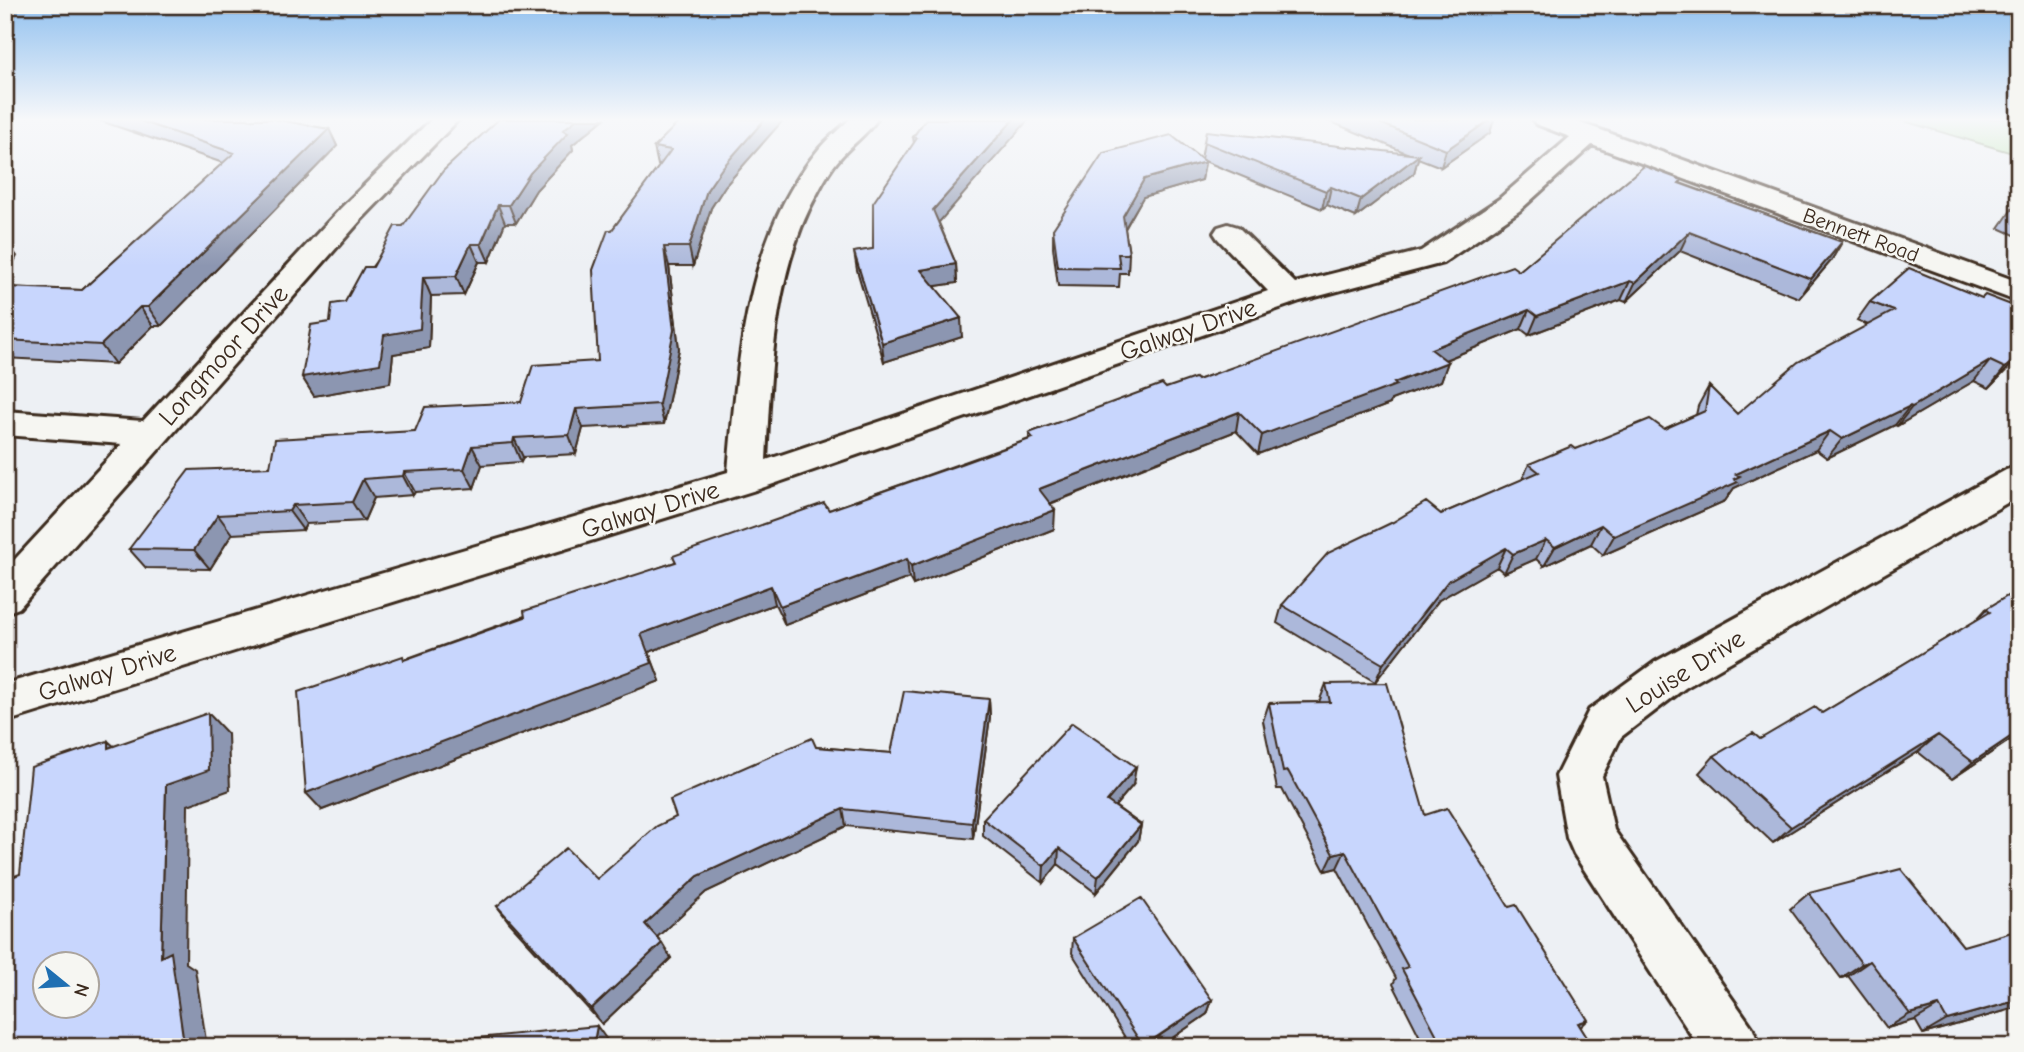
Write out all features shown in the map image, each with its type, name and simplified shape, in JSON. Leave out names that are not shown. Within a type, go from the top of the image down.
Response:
[{"type":"street","name":"Longmoor Drive","points":[[5,597],[351,214],[396,168]]},
{"type":"street","points":[[746,481],[756,351],[776,256],[802,190],[819,168]]},
{"type":"street","name":"Galway Drive","points":[[5,703],[746,481],[1289,294],[1432,257],[1509,205],[1551,168]]},
{"type":"street","name":"Bennett Road","points":[[1681,168],[2019,293]]},
{"type":"street","name":"Galway Drive","points":[[1228,233],[1289,294]]},
{"type":"street","points":[[5,423],[152,434]]},
{"type":"street","name":"Louise Drive","points":[[1732,1047],[1591,838],[1579,776],[1605,724],[1670,675],[2019,479]]},
{"type":"building","points":[[217,168],[289,168],[148,307],[140,307],[101,345],[5,340],[5,287],[82,290]]},
{"type":"building","points":[[446,168],[535,168],[509,205],[498,205],[481,244],[471,244],[456,276],[423,277],[420,329],[384,335],[380,364],[302,377],[311,325],[330,322],[332,304],[345,302],[364,267],[373,267],[395,226],[403,226]]},
{"type":"building","points":[[658,168],[722,168],[707,190],[689,247],[664,247],[674,330],[659,404],[576,409],[569,435],[514,438],[513,443],[472,446],[464,469],[404,472],[403,476],[363,479],[352,502],[293,505],[289,511],[218,515],[194,550],[129,549],[189,470],[270,467],[275,439],[415,431],[425,407],[521,402],[533,365],[598,361],[593,270],[608,230],[612,230]]},
{"type":"building","points":[[897,168],[970,168],[933,210],[956,264],[921,270],[961,318],[882,343],[854,252],[873,249],[873,203]]},
{"type":"building","points":[[1093,168],[1183,168],[1144,179],[1123,216],[1129,254],[1118,254],[1120,268],[1058,267],[1053,229]]},
{"type":"building","points":[[1269,168],[1402,168],[1361,199],[1331,187],[1326,191]]},
{"type":"building","points":[[1642,168],[1650,168],[1682,180],[1679,183],[1842,242],[1811,279],[1689,232],[1635,283],[1630,281],[1537,316],[1529,310],[1431,349],[1448,362],[1394,383],[1396,385],[1262,435],[1239,412],[1039,489],[1055,510],[911,566],[907,559],[780,606],[771,586],[641,634],[652,663],[306,793],[298,692],[403,656],[404,660],[525,617],[524,611],[676,562],[673,556],[824,503],[829,510],[955,466],[1033,438],[1029,433],[1162,384],[1166,388],[1195,378],[1197,380],[1512,266],[1519,271]]},
{"type":"building","points":[[1909,268],[1982,298],[1985,295],[2019,308],[2019,355],[2005,368],[1990,361],[1912,407],[1842,439],[1830,431],[1736,474],[1740,476],[1734,479],[1738,482],[1614,536],[1601,525],[1555,547],[1546,540],[1513,554],[1506,548],[1448,581],[1383,664],[1282,605],[1328,553],[1393,522],[1426,502],[1441,514],[1539,472],[1529,464],[1572,446],[1576,449],[1650,419],[1664,429],[1705,411],[1709,386],[1737,414],[1798,362],[1894,311],[1870,302]]},
{"type":"building","points":[[2019,589],[2019,731],[1973,762],[1938,735],[1791,827],[1714,756],[1753,733],[1760,739],[1815,707],[1822,713],[1990,612],[1986,609]]},
{"type":"building","points":[[1387,683],[1425,815],[1447,808],[1509,907],[1516,905],[1588,1020],[1578,1023],[1593,1047],[1443,1047],[1402,969],[1408,967],[1345,851],[1333,854],[1288,771],[1283,772],[1269,703],[1330,702],[1326,684]]},
{"type":"building","points":[[904,691],[989,699],[972,823],[843,809],[698,876],[645,924],[662,943],[591,1009],[497,906],[566,848],[597,879],[657,826],[676,817],[670,800],[812,738],[816,747],[891,753]]},
{"type":"building","points":[[208,713],[209,770],[166,785],[161,957],[171,952],[184,1044],[178,1047],[5,1047],[5,905],[9,878],[20,874],[31,767],[108,741],[108,748]]},
{"type":"building","points":[[1072,723],[1136,767],[1107,801],[1141,825],[1098,877],[1059,848],[1044,866],[983,819]]},
{"type":"building","points":[[1901,869],[1963,946],[2012,932],[2019,940],[2019,1000],[1947,1020],[1939,1006],[1910,1014],[1870,961],[1862,964],[1809,893]]},
{"type":"building","points":[[1141,898],[1212,1000],[1143,1046],[1073,938]]},
{"type":"building","points":[[597,1026],[593,1047],[447,1047],[448,1041]]}]
